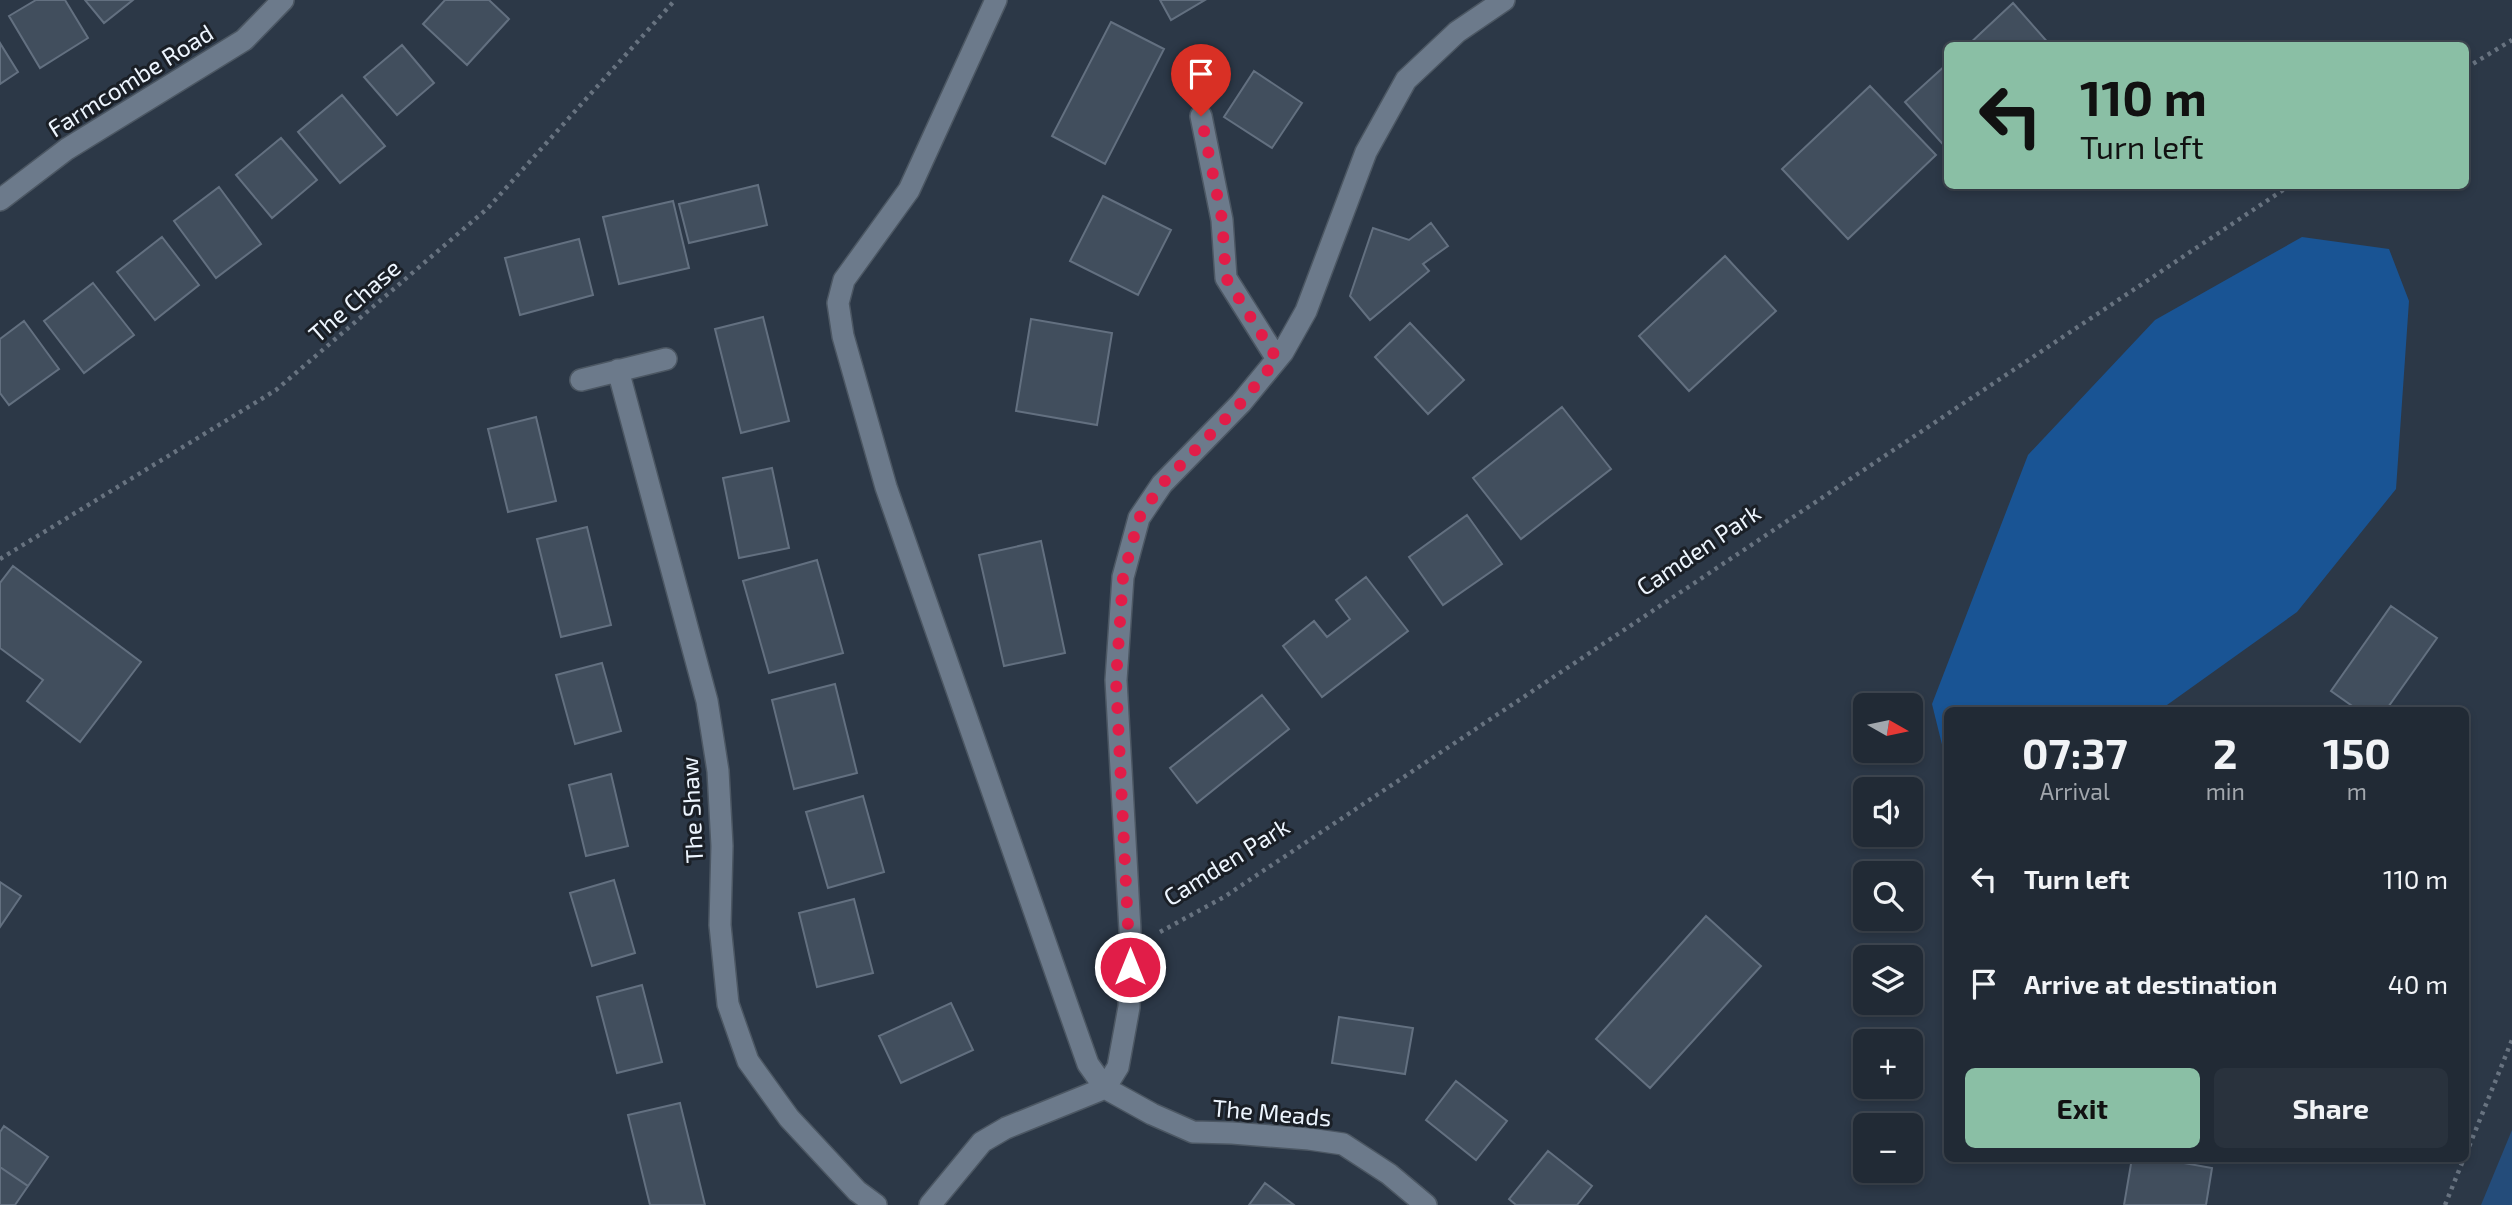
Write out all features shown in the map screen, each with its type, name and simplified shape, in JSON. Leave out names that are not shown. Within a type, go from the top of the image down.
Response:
[{"type":"street","name":"Farmcombe Road","points":[[0,200],[67,149],[244,40],[283,0]]},
{"type":"street","points":[[930,1205],[982,1142],[1006,1128],[1105,1088],[1088,1064],[886,487],[843,336],[838,303],[844,280],[909,190],[996,0]]},
{"type":"street","name":"Camden Park","points":[[1105,1088],[1118,1067],[1129,1007],[1131,948],[1116,680],[1123,577],[1139,518],[1162,484],[1241,403],[1277,359],[1306,311],[1366,152],[1406,80],[1457,32],[1504,0]]},
{"type":"street","points":[[1201,116],[1222,219],[1226,278],[1277,359]]},
{"type":"street","points":[[580,380],[666,359]]},
{"type":"street","name":"The Shaw","points":[[618,370],[708,701],[718,771],[722,846],[720,925],[728,1004],[748,1061],[789,1118],[857,1191],[876,1205]]},
{"type":"street","name":"The Meads","points":[[1105,1088],[1152,1114],[1194,1132],[1343,1144],[1389,1174],[1426,1205]]},
{"type":"path","name":"The Chase","points":[[0,559],[276,390],[488,208],[675,0]]},
{"type":"path","points":[[2469,66],[2512,40]]},
{"type":"path","name":"Camden Park","points":[[1131,948],[1224,897],[2286,189]]},
{"type":"path","points":[[2469,1146],[2512,1040]]},
{"type":"path","points":[[2445,1205],[2463,1162]]},
{"type":"shaded area","points":[[2302,237],[2389,249],[2409,301],[2396,489],[2297,612],[2164,707],[1944,707],[1944,753],[1932,704],[2028,455],[2155,320]]},
{"type":"shaded area","points":[[2512,1130],[2512,1205],[2481,1205]]},
{"type":"building","points":[[36,0],[65,0],[88,38],[40,68],[9,16]]},
{"type":"building","points":[[85,0],[133,0],[104,23]]},
{"type":"building","points":[[445,0],[489,0],[509,19],[467,65],[423,24]]},
{"type":"building","points":[[1160,0],[1205,0],[1171,20]]},
{"type":"building","points":[[2013,3],[2047,42],[1971,42]]},
{"type":"building","points":[[1111,22],[1164,49],[1105,164],[1052,136]]},
{"type":"building","points":[[0,43],[18,72],[0,84]]},
{"type":"building","points":[[402,45],[434,83],[397,115],[364,77]]},
{"type":"building","points":[[1944,67],[1944,146],[1905,102]]},
{"type":"building","points":[[1254,71],[1302,103],[1272,148],[1224,117]]},
{"type":"building","points":[[1870,86],[1936,155],[1848,239],[1782,169]]},
{"type":"building","points":[[342,95],[385,146],[340,183],[298,132]]},
{"type":"building","points":[[281,138],[317,180],[272,218],[236,175]]},
{"type":"building","points":[[758,185],[767,225],[689,243],[679,204]]},
{"type":"building","points":[[219,187],[261,244],[216,278],[174,221]]},
{"type":"building","points":[[1103,196],[1171,230],[1138,295],[1070,261]]},
{"type":"building","points":[[673,201],[689,268],[619,284],[603,217]]},
{"type":"building","points":[[1431,223],[1448,246],[1423,264],[1429,271],[1370,320],[1350,296],[1373,228],[1409,240]]},
{"type":"building","points":[[162,237],[199,285],[155,320],[117,272]]},
{"type":"building","points":[[579,239],[593,295],[520,315],[505,258]]},
{"type":"building","points":[[1725,256],[1776,311],[1689,391],[1639,336]]},
{"type":"building","points":[[93,283],[134,335],[84,373],[44,321]]},
{"type":"building","points":[[763,317],[789,421],[741,433],[715,329]]},
{"type":"building","points":[[1031,319],[1112,333],[1097,425],[1016,411]]},
{"type":"building","points":[[24,321],[59,369],[9,405],[0,393],[0,339]]},
{"type":"building","points":[[1410,323],[1464,380],[1428,414],[1375,357]]},
{"type":"building","points":[[1562,407],[1611,469],[1521,539],[1473,478]]},
{"type":"building","points":[[536,417],[556,501],[508,512],[488,429]]},
{"type":"building","points":[[772,468],[789,548],[739,558],[723,478]]},
{"type":"building","points":[[1467,515],[1502,564],[1443,605],[1409,557]]},
{"type":"building","points":[[587,527],[611,625],[561,637],[537,539]]},
{"type":"building","points":[[1041,541],[1065,653],[1004,666],[979,555]]},
{"type":"building","points":[[817,560],[843,653],[769,673],[743,581]]},
{"type":"building","points":[[13,566],[141,662],[80,742],[27,701],[43,680],[0,648],[0,583]]},
{"type":"building","points":[[1366,577],[1408,631],[1322,697],[1283,646],[1314,621],[1327,637],[1350,619],[1336,600]]},
{"type":"building","points":[[2391,606],[2437,638],[2388,707],[2354,707],[2331,691]]},
{"type":"building","points":[[602,663],[621,731],[575,744],[556,675]]},
{"type":"building","points":[[835,684],[857,773],[794,789],[772,700]]},
{"type":"building","points":[[1262,695],[1289,729],[1197,803],[1170,768]]},
{"type":"building","points":[[611,774],[628,846],[586,856],[569,785]]},
{"type":"building","points":[[863,796],[884,872],[828,888],[806,812]]},
{"type":"building","points":[[614,880],[635,953],[592,966],[570,893]]},
{"type":"building","points":[[0,882],[21,896],[0,927]]},
{"type":"building","points":[[854,899],[873,973],[817,987],[799,913]]},
{"type":"building","points":[[1706,916],[1761,966],[1650,1088],[1596,1039]]},
{"type":"building","points":[[642,985],[662,1062],[617,1073],[597,997]]},
{"type":"building","points":[[951,1003],[973,1050],[901,1083],[879,1036]]},
{"type":"building","points":[[1339,1017],[1413,1028],[1405,1074],[1332,1063]]},
{"type":"building","points":[[1456,1081],[1507,1121],[1476,1160],[1426,1120]]},
{"type":"building","points":[[680,1103],[705,1205],[650,1205],[628,1115]]},
{"type":"building","points":[[4,1126],[48,1157],[28,1186],[0,1167],[0,1132]]},
{"type":"building","points":[[1548,1151],[1592,1186],[1577,1205],[1516,1205],[1509,1199]]},
{"type":"building","points":[[2131,1162],[2178,1162],[2212,1168],[2206,1205],[2124,1205]]},
{"type":"building","points":[[0,1167],[28,1186],[15,1205],[0,1205]]},
{"type":"building","points":[[1265,1183],[1294,1205],[1249,1205]]},
{"type":"route","points":[[1130,967],[1130,923],[1116,680],[1123,577],[1139,518],[1162,484],[1241,403],[1277,359],[1226,278],[1222,219],[1201,116]]}]
